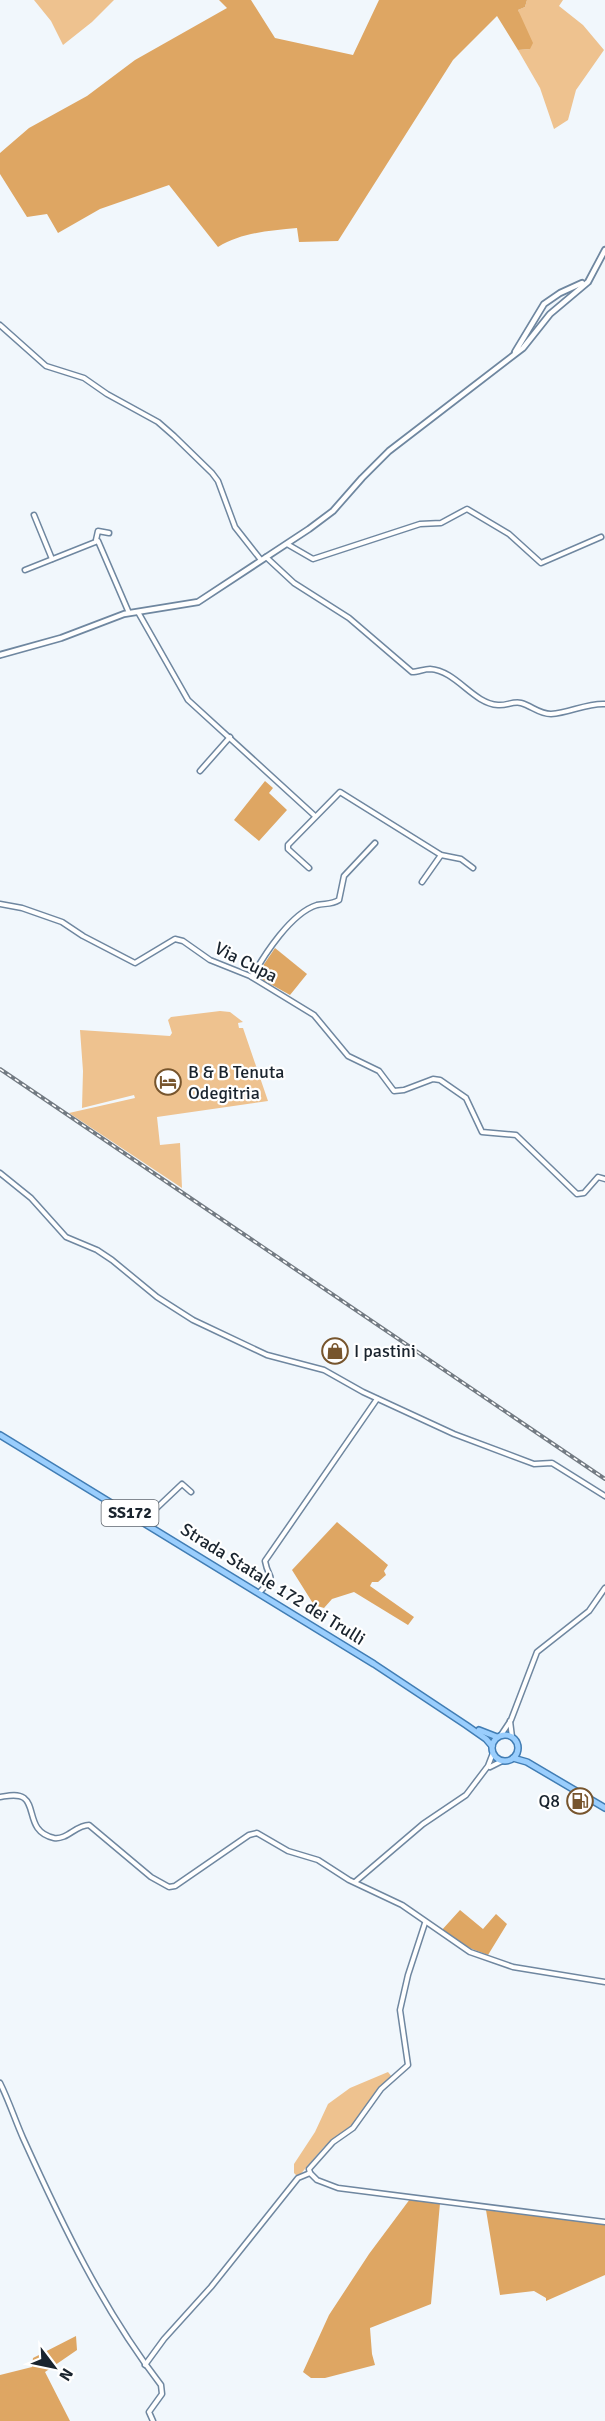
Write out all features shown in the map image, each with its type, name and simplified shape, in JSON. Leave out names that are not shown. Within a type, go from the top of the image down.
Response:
[{"type":"main road","name":"Strada Statale 172 dei Trulli","points":[[0,1435],[374,1664],[466,1725],[492,1746]]},
{"type":"main road","name":"Strada Statale 172 dei Trulli","points":[[466,1725],[489,1736],[512,1737]]},
{"type":"main road","points":[[499,1736],[492,1746],[493,1753],[502,1761],[513,1758],[527,1762],[605,1808]]},
{"type":"main road","points":[[512,1737],[518,1744],[518,1750],[513,1758]]},
{"type":"main road","points":[[518,1750],[527,1762]]},
{"type":"street","points":[[0,656],[61,638],[129,613],[198,602],[287,543],[333,511],[389,452],[471,386],[498,369],[530,340],[550,314],[590,278],[605,250]]},
{"type":"street","points":[[510,358],[525,339],[534,319],[546,303],[590,278]]},
{"type":"street","points":[[0,325],[46,366],[84,378],[107,394],[158,422],[174,436],[218,481],[236,527],[261,560]]},
{"type":"street","points":[[287,543],[306,557],[313,559],[420,524],[441,523],[467,508],[509,534],[541,563],[601,537]]},
{"type":"street","points":[[34,515],[52,559]]},
{"type":"street","points":[[96,540],[98,531],[109,533]]},
{"type":"street","points":[[25,570],[96,540]]},
{"type":"street","points":[[96,540],[100,542],[129,613]]},
{"type":"street","points":[[266,557],[294,583],[349,618],[412,672],[429,669],[437,671],[451,677],[484,701],[498,705],[518,702],[546,714],[555,714],[586,705],[605,704]]},
{"type":"street","points":[[138,612],[188,700],[315,816]]},
{"type":"street","points":[[200,771],[230,737]]},
{"type":"street","points":[[309,868],[288,847],[315,816],[338,793],[342,792],[441,855],[461,859],[473,868]]},
{"type":"street","points":[[252,977],[285,926],[315,906],[339,900],[344,876],[375,843]]},
{"type":"street","points":[[422,882],[441,855]]},
{"type":"street","name":"Via Cupa","points":[[0,904],[22,908],[62,922],[83,936],[135,963],[178,939],[210,960],[252,977],[314,1015],[348,1056],[379,1071],[394,1091],[404,1090],[433,1079],[440,1080],[466,1098],[482,1132],[516,1135],[577,1194],[584,1193],[598,1177],[605,1179]]},
{"type":"street","points":[[0,1173],[31,1198],[66,1237],[97,1250],[157,1297],[183,1314],[267,1355],[324,1370],[377,1399],[454,1434],[534,1464],[552,1463],[605,1496]]},
{"type":"street","points":[[259,1593],[271,1580],[272,1576],[265,1565],[271,1552],[377,1399]]},
{"type":"street","points":[[143,1521],[182,1484],[191,1492]]},
{"type":"street","points":[[499,1736],[511,1720],[535,1655],[589,1611],[605,1588]]},
{"type":"street","points":[[511,1720],[512,1737]]},
{"type":"street","points":[[355,1882],[423,1824],[466,1795],[492,1760],[493,1753]]},
{"type":"street","points":[[484,1772],[494,1763],[502,1761]]},
{"type":"street","points":[[0,1797],[17,1795],[24,1798],[28,1803],[35,1825],[57,1839],[82,1825],[89,1825],[151,1877],[169,1887],[174,1886],[249,1835],[257,1833],[288,1851],[318,1860],[355,1882],[402,1905],[470,1952],[513,1967],[605,1982]]},
{"type":"street","points":[[425,1923],[408,1975],[400,2010],[408,2065],[381,2089],[353,2128],[333,2142],[315,2160],[309,2169],[310,2173],[317,2180],[338,2188],[605,2222]]},
{"type":"street","points":[[0,2083],[22,2137],[94,2284],[163,2389],[149,2412],[153,2421]]},
{"type":"street","points":[[146,2365],[164,2339],[211,2287],[298,2178],[310,2173]]},
{"type":"shaded area","points":[[34,0],[114,0],[92,22],[63,45],[51,21]]},
{"type":"shaded area","points":[[219,0],[251,0],[275,38],[353,55],[379,0],[527,0],[525,7],[518,10],[533,43],[530,49],[518,50],[497,16],[453,60],[338,241],[299,242],[297,228],[246,235],[218,247],[169,185],[100,209],[58,233],[47,214],[27,217],[0,174],[0,153],[29,128],[87,96],[135,60],[227,8]]},
{"type":"shaded area","points":[[527,0],[563,0],[559,6],[583,25],[604,50],[576,90],[568,120],[554,129],[540,88],[518,50],[530,49],[518,10],[525,7]]},
{"type":"shaded area","points":[[265,781],[273,788],[269,793],[287,810],[259,841],[234,820]]},
{"type":"shaded area","points":[[275,948],[307,974],[290,995],[256,976]]},
{"type":"shaded area","points":[[220,1011],[230,1012],[243,1022],[238,1023],[239,1028],[243,1028],[268,1101],[157,1117],[160,1145],[180,1143],[182,1188],[69,1113],[135,1098],[134,1095],[82,1108],[83,1071],[80,1030],[170,1036],[172,1033],[168,1020],[171,1017]]},
{"type":"shaded area","points":[[337,1522],[388,1565],[384,1571],[386,1575],[378,1582],[372,1582],[370,1586],[414,1617],[408,1625],[354,1592],[332,1599],[324,1608],[314,1605],[292,1570]]},
{"type":"shaded area","points":[[460,1910],[483,1929],[496,1914],[507,1924],[488,1955],[472,1949],[441,1931]]},
{"type":"shaded area","points":[[388,2072],[392,2077],[359,2118],[339,2137],[324,2147],[298,2177],[294,2173],[294,2164],[315,2132],[328,2104],[350,2088]]},
{"type":"shaded area","points":[[410,2199],[440,2203],[431,2304],[370,2328],[375,2365],[325,2378],[311,2378],[303,2372],[329,2315],[369,2254]]},
{"type":"shaded area","points":[[486,2210],[605,2224],[605,2275],[546,2301],[546,2298],[534,2291],[500,2295]]},
{"type":"shaded area","points":[[76,2336],[77,2350],[45,2372],[70,2421],[0,2421],[0,2375],[32,2367],[33,2358]]},
{"type":"railway","points":[[0,1069],[605,1479]]},
{"type":"place","name":"B & B Tenuta Odegitria","points":[[168,1082]]},
{"type":"place","name":"I pastini","points":[[335,1351]]},
{"type":"place","name":"Q8","points":[[580,1801]]}]
